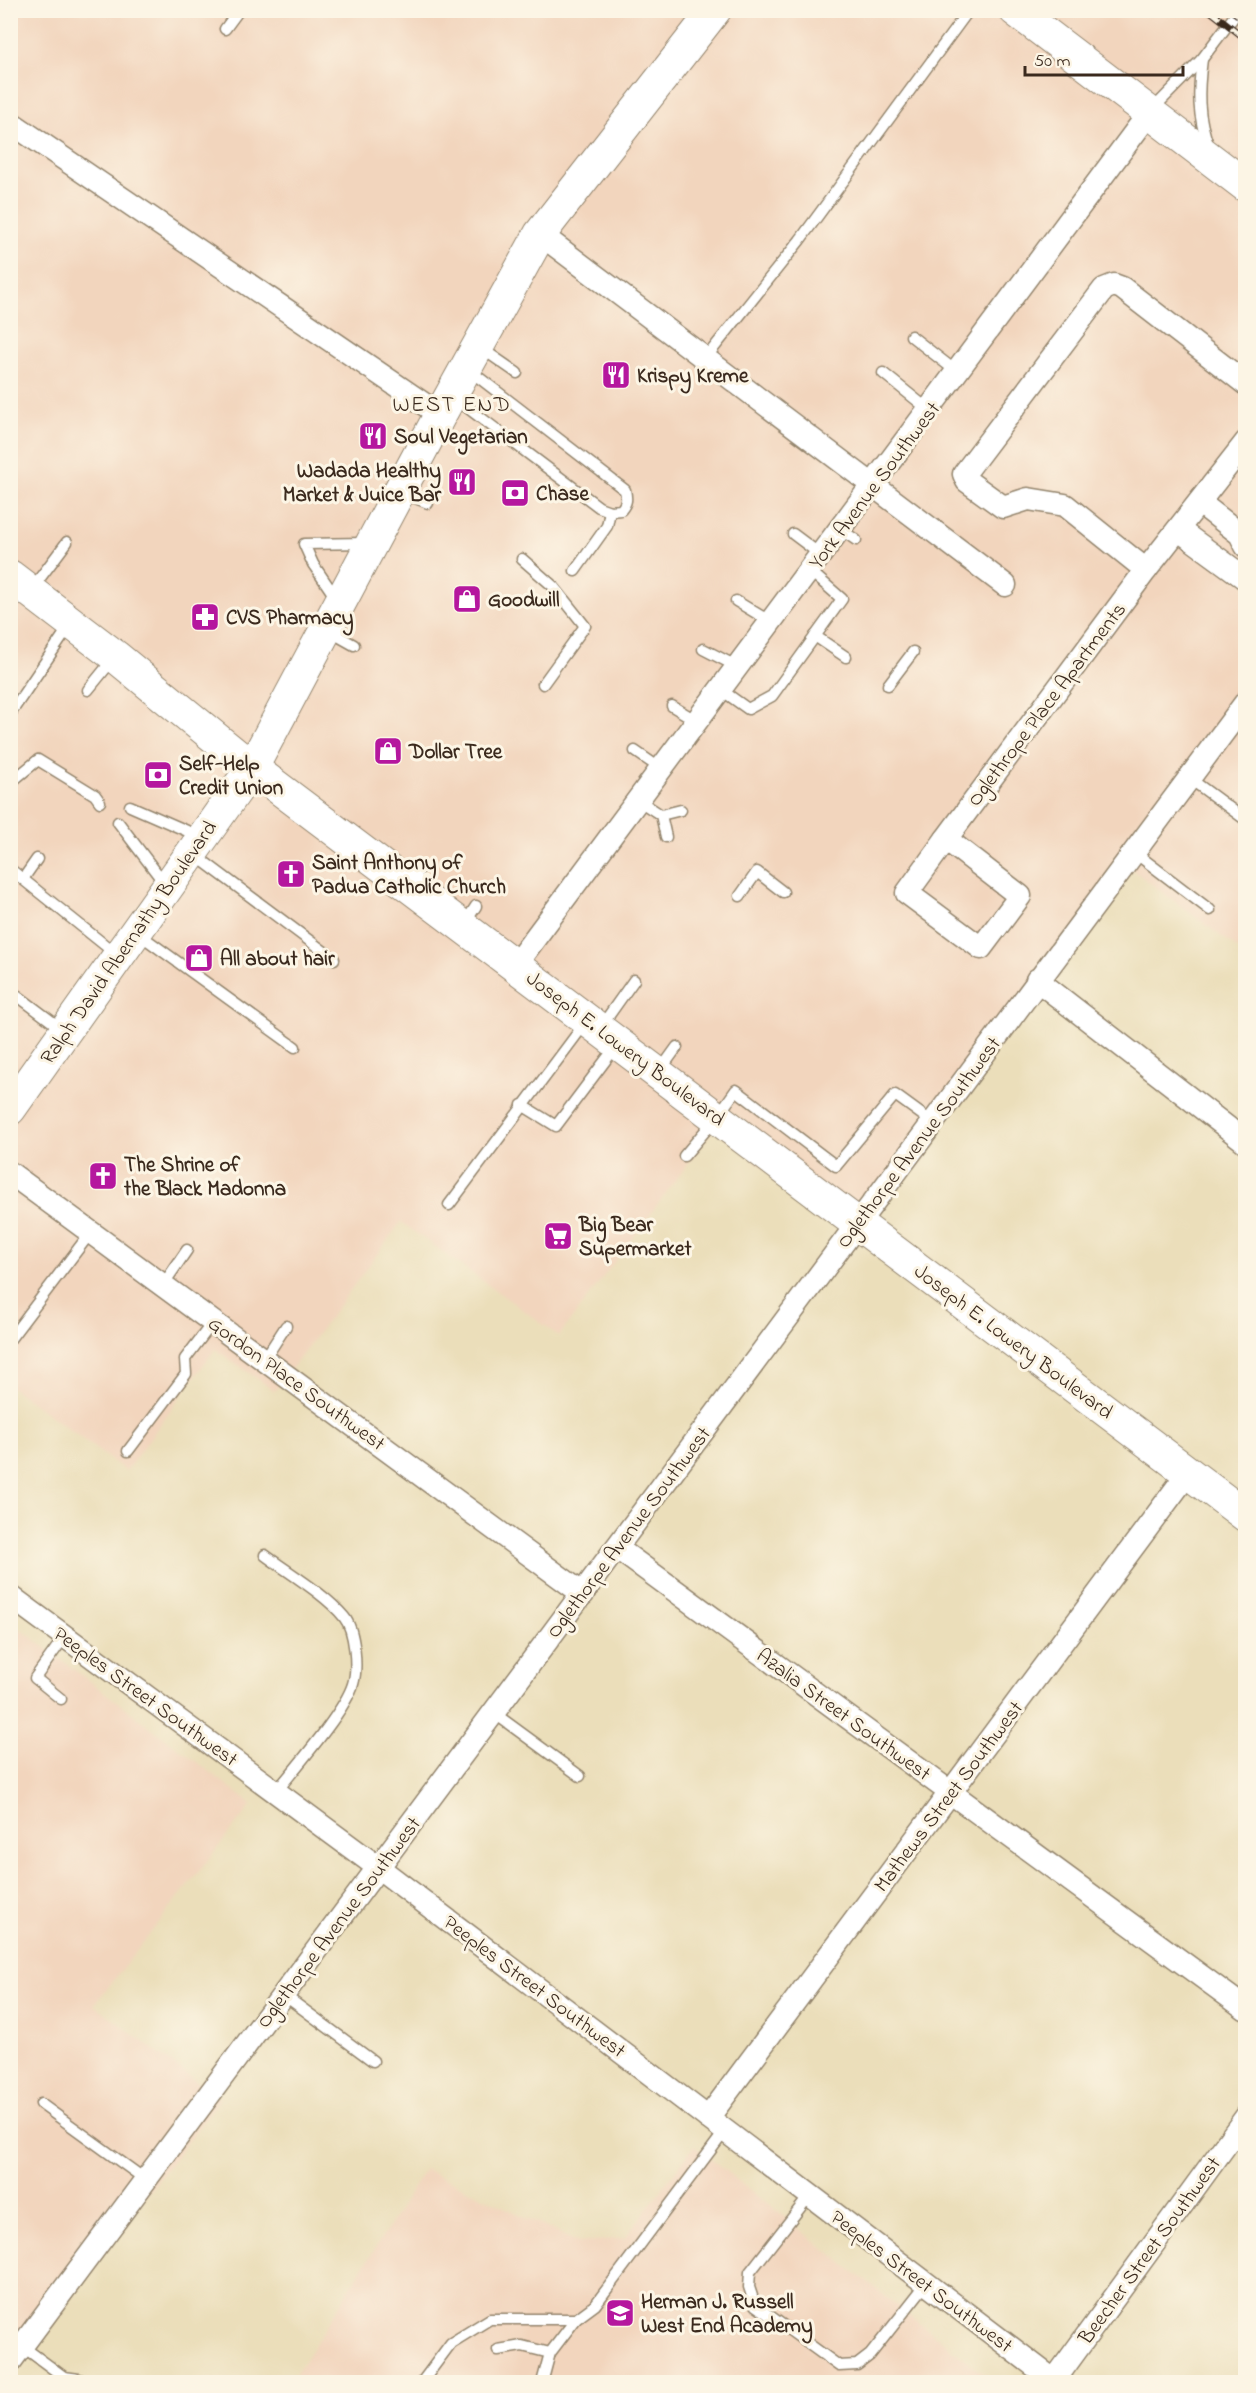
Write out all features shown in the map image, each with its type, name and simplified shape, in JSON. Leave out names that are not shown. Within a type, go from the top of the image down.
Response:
[{"type":"street","name":"Ralph David Abernathy Boulevard","points":[[10,1109],[252,768],[372,543],[414,497],[446,405],[540,234],[715,10]]},
{"type":"street","points":[[1015,10],[1245,186]]},
{"type":"street","name":"York Avenue Southwest","points":[[514,964],[816,563],[848,535],[873,486],[1150,112]]},
{"type":"street","points":[[10,122],[446,405]]},
{"type":"street","points":[[540,234],[1005,585]]},
{"type":"street","points":[[1146,570],[1065,506],[1028,499],[1003,507],[967,481],[964,474],[1104,289],[1114,285],[1122,288],[1245,384]]},
{"type":"street","name":"Oglethrope Place Apartments","points":[[946,838],[1020,896],[981,948],[907,892],[946,838],[1146,570],[1245,442]]},
{"type":"street","points":[[1200,503],[1244,538]]},
{"type":"street","points":[[1179,530],[1245,579]]},
{"type":"street","name":"Joseph E. Lowery Boulevard","points":[[20,583],[115,656],[252,768],[415,876],[469,916],[514,964],[1245,1516]]},
{"type":"street","name":"Oglethorpe Avenue Southwest","points":[[16,2354],[1245,702]]},
{"type":"street","points":[[1037,980],[1245,1142]]},
{"type":"street","name":"Gordon Place Southwest","points":[[10,1173],[583,1594]]},
{"type":"street","name":"Mathews Street Southwest","points":[[717,2125],[951,1793],[1188,1473]]},
{"type":"street","name":"Azalia Street Southwest","points":[[617,1548],[1245,2009]]},
{"type":"street","name":"Peeples Street Southwest","points":[[10,1596],[379,1868],[1054,2382]]},
{"type":"street","name":"Beecher Street Southwest","points":[[1054,2382],[1245,2117]]},
{"type":"lane","points":[[225,29],[239,10]]},
{"type":"lane","points":[[705,359],[800,240],[969,10]]},
{"type":"lane","name":"York Avenue Southwest","points":[[1150,112],[1202,59],[1239,10]]},
{"type":"lane","points":[[1202,59],[1198,93],[1202,129],[1215,163]]},
{"type":"lane","points":[[911,336],[957,372]]},
{"type":"lane","points":[[446,405],[590,500],[610,511],[621,510],[625,505],[627,498],[625,490],[472,357]]},
{"type":"lane","points":[[472,357],[517,374]]},
{"type":"lane","points":[[883,373],[929,410]]},
{"type":"lane","points":[[575,571],[607,526],[610,511]]},
{"type":"lane","points":[[720,689],[748,709],[772,696],[843,599],[793,534]]},
{"type":"lane","points":[[354,645],[333,616],[314,564],[300,540],[372,543]]},
{"type":"lane","points":[[20,583],[67,542]]},
{"type":"lane","points":[[522,559],[554,587],[585,626],[543,684]]},
{"type":"lane","points":[[736,601],[771,622]]},
{"type":"lane","points":[[10,714],[72,623]]},
{"type":"lane","points":[[815,636],[846,657]]},
{"type":"lane","points":[[703,649],[738,667]]},
{"type":"lane","points":[[888,685],[913,652]]},
{"type":"lane","points":[[88,690],[115,656]]},
{"type":"lane","points":[[672,706],[697,721]]},
{"type":"lane","points":[[635,751],[661,769]]},
{"type":"lane","points":[[10,783],[38,760],[99,798]]},
{"type":"lane","points":[[1190,778],[1245,819]]},
{"type":"lane","points":[[638,800],[661,815],[666,837]]},
{"type":"lane","points":[[130,806],[197,846],[334,959]]},
{"type":"lane","points":[[661,815],[681,810]]},
{"type":"lane","points":[[118,822],[168,887]]},
{"type":"lane","points":[[1134,852],[1210,910]]},
{"type":"lane","points":[[23,879],[37,859]]},
{"type":"lane","points":[[10,869],[295,1047]]},
{"type":"lane","points":[[740,896],[757,872],[783,892]]},
{"type":"lane","points":[[522,1105],[556,1126],[602,1030],[634,981]]},
{"type":"lane","points":[[10,990],[65,1032]]},
{"type":"lane","points":[[448,1205],[522,1105],[602,1030]]},
{"type":"lane","points":[[658,1073],[677,1047]]},
{"type":"lane","points":[[684,1156],[736,1090],[836,1166],[895,1095],[932,1122]]},
{"type":"lane","points":[[10,1339],[91,1232]]},
{"type":"lane","points":[[163,1286],[187,1250]]},
{"type":"lane","points":[[128,1451],[186,1374],[185,1359],[213,1322]]},
{"type":"lane","points":[[264,1360],[286,1326]]},
{"type":"lane","points":[[265,1555],[319,1595],[345,1618],[354,1641],[353,1683],[339,1710],[276,1792]]},
{"type":"lane","points":[[61,1699],[35,1678],[65,1636]]},
{"type":"lane","points":[[494,1713],[580,1776]]},
{"type":"lane","points":[[284,1995],[373,2061]]},
{"type":"lane","points":[[41,2104],[146,2180]]},
{"type":"lane","points":[[543,2379],[550,2353],[576,2319],[595,2305],[717,2125]]},
{"type":"lane","points":[[810,2195],[750,2272],[748,2287],[755,2305],[838,2367],[857,2365],[870,2355],[926,2284]]},
{"type":"lane","points":[[422,2382],[451,2343],[490,2319],[576,2319]]},
{"type":"lane","points":[[498,2350],[522,2346],[550,2353]]},
{"type":"lane","points":[[16,2354],[64,2377],[79,2379]]},
{"type":"shaded area","points":[[11,11],[1245,11],[1245,954],[1130,868],[852,1236],[714,1129],[559,1336],[401,1222],[275,1391],[215,1349],[126,1471],[11,1387]]},
{"type":"shaded area","points":[[10,1621],[252,1804],[94,2005],[220,2099],[10,2373]]},
{"type":"shaded area","name":"Herman J. Russell West End Academy","points":[[694,2146],[994,2382],[291,2382],[425,2169],[579,2243],[625,2238]]},
{"type":"railway","points":[[1209,10],[1246,39]]},
{"type":"railway","points":[[1231,10],[1246,21]]},
{"type":"place","name":"Krispy Kreme","points":[[616,375]]},
{"type":"place","name":"Soul Vegetarian","points":[[373,436]]},
{"type":"place","name":"Wadada Healthy Market & Juice Bar","points":[[462,482]]},
{"type":"place","name":"Chase","points":[[515,493]]},
{"type":"place","name":"Goodwill","points":[[467,599]]},
{"type":"place","name":"CVS Pharmacy","points":[[205,617]]},
{"type":"place","name":"Dollar Tree","points":[[388,751]]},
{"type":"place","name":"Self-Help Credit Union","points":[[158,775]]},
{"type":"place","name":"Saint Anthony of Padua Catholic Church","points":[[291,874]]},
{"type":"place","name":"All about hair","points":[[199,958]]},
{"type":"place","name":"The Shrine of the Black Madonna","points":[[103,1176]]},
{"type":"place","name":"Big Bear Supermarket","points":[[558,1236]]},
{"type":"place","name":"Herman J. Russell West End Academy","points":[[620,2313]]},
{"type":"district","name":"WEST END","points":[[452,403]]}]
